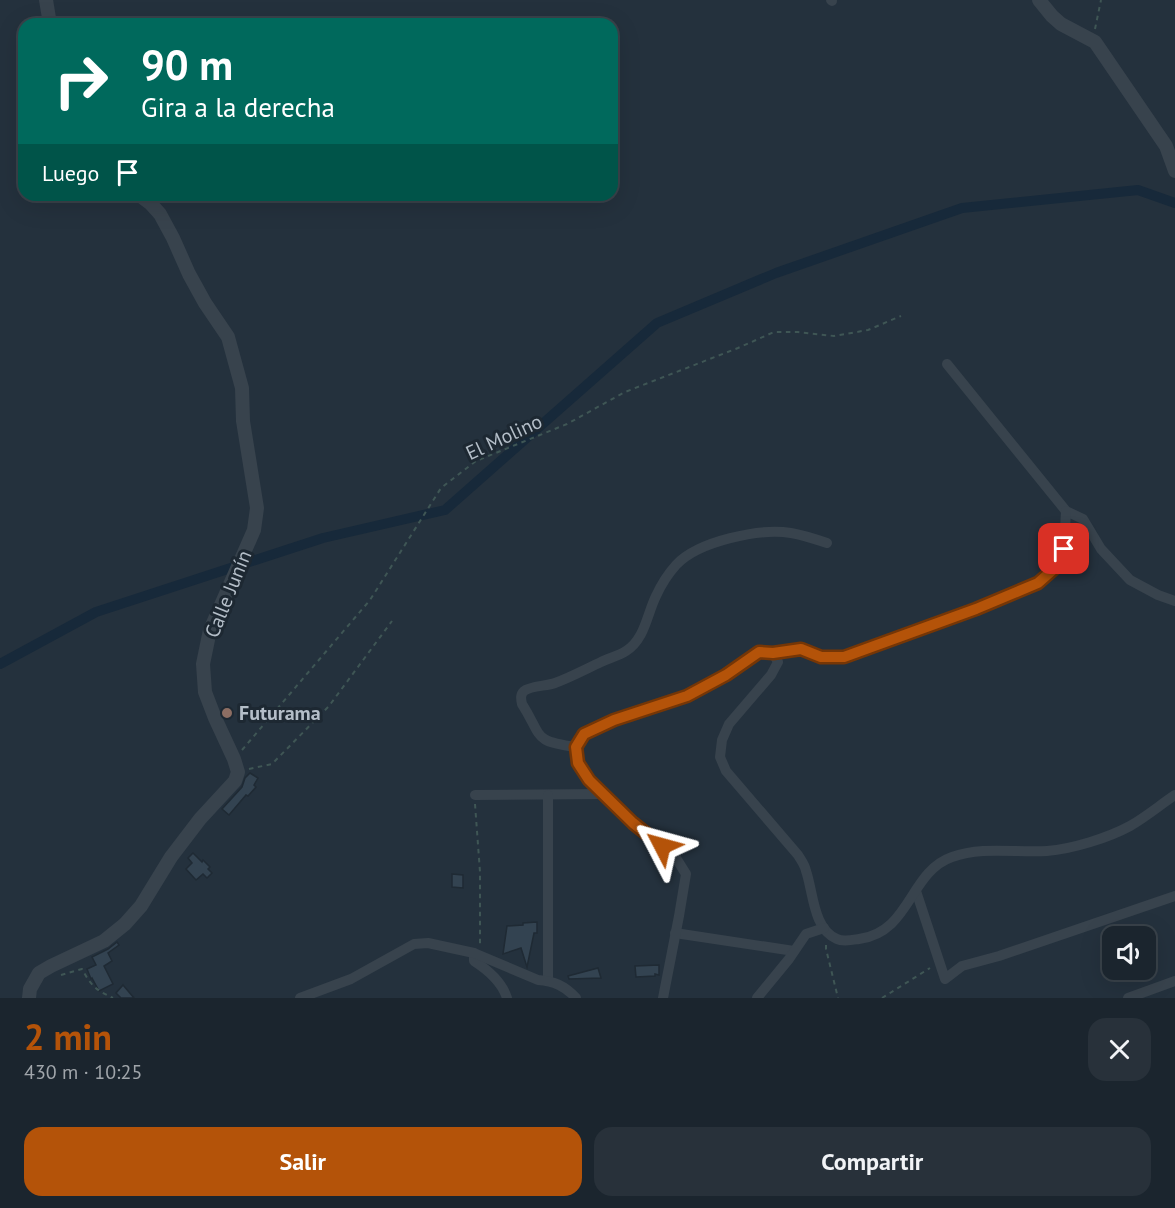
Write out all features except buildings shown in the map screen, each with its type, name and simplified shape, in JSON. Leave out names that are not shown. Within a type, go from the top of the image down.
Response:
[{"type":"street","points":[[46,0],[49,18]]},
{"type":"street","points":[[1039,0],[1062,24],[1095,42],[1166,146],[1175,171]]},
{"type":"street","name":"Calle Junín","points":[[147,201],[160,214],[205,303],[228,337],[242,388],[243,421],[256,508],[254,530],[210,630],[203,664],[205,693],[236,766]]},
{"type":"street","points":[[947,364],[1066,512],[1083,519],[1101,549],[1130,580],[1175,602]]},
{"type":"street","points":[[663,998],[686,874],[676,858],[633,823],[589,780],[578,763],[576,747],[584,734],[614,720],[687,696],[726,675],[759,652],[773,653],[801,649],[821,657],[844,657],[976,609],[1038,583],[1055,568],[1064,549],[1066,512]]},
{"type":"street","points":[[576,747],[553,744],[537,733],[522,704],[523,693],[528,689],[563,680],[621,654],[633,645],[642,633],[661,586],[683,559],[711,544],[752,534],[792,533],[827,543]]},
{"type":"street","points":[[773,653],[778,662],[771,675],[729,724],[722,740],[720,757],[726,771],[798,855],[806,870],[813,906],[826,931],[837,940],[864,938],[886,929],[903,911],[922,880],[935,866],[951,857],[978,851],[1048,850],[1097,841],[1130,826],[1175,795]]},
{"type":"street","points":[[29,998],[30,989],[39,973],[104,941],[125,924],[141,906],[171,857],[200,819],[235,780],[236,766]]},
{"type":"street","points":[[475,795],[604,794]]},
{"type":"street","points":[[548,795],[548,980]]},
{"type":"street","points":[[916,891],[945,979],[962,966],[999,956],[1175,896]]},
{"type":"street","points":[[757,998],[806,934],[826,931]]},
{"type":"street","points":[[675,933],[794,951]]},
{"type":"street","points":[[300,998],[351,979],[414,944],[428,943],[477,955],[538,980],[548,980],[559,984],[576,998]]},
{"type":"street","points":[[477,955],[474,961],[487,970],[504,989],[507,998]]},
{"type":"street","points":[[1128,998],[1175,981]]},
{"type":"path","points":[[1092,40],[1101,0]]},
{"type":"path","name":"El Molino","points":[[236,766],[370,600],[441,488],[476,461],[567,424],[625,392],[774,332],[834,336],[868,330],[901,316]]},
{"type":"path","points":[[236,766],[272,764],[329,706],[392,621]]},
{"type":"path","points":[[475,795],[480,872],[477,955]]},
{"type":"path","points":[[826,931],[826,948],[838,998]]},
{"type":"path","points":[[882,998],[940,962]]},
{"type":"path","points":[[51,966],[55,972],[62,975],[82,969],[99,992],[113,998]]},
{"type":"waterway","points":[[0,664],[96,612],[323,538],[445,510],[657,323],[776,273],[962,208],[1138,190],[1175,203]]},
{"type":"place","name":"Futurama","points":[[227,713]]},
{"type":"route","points":[[662,846],[633,823],[589,780],[578,763],[576,747],[584,734],[614,720],[687,696],[726,675],[759,652],[773,653],[801,649],[821,657],[844,657],[976,609],[1038,583],[1055,568],[1064,549]]}]
